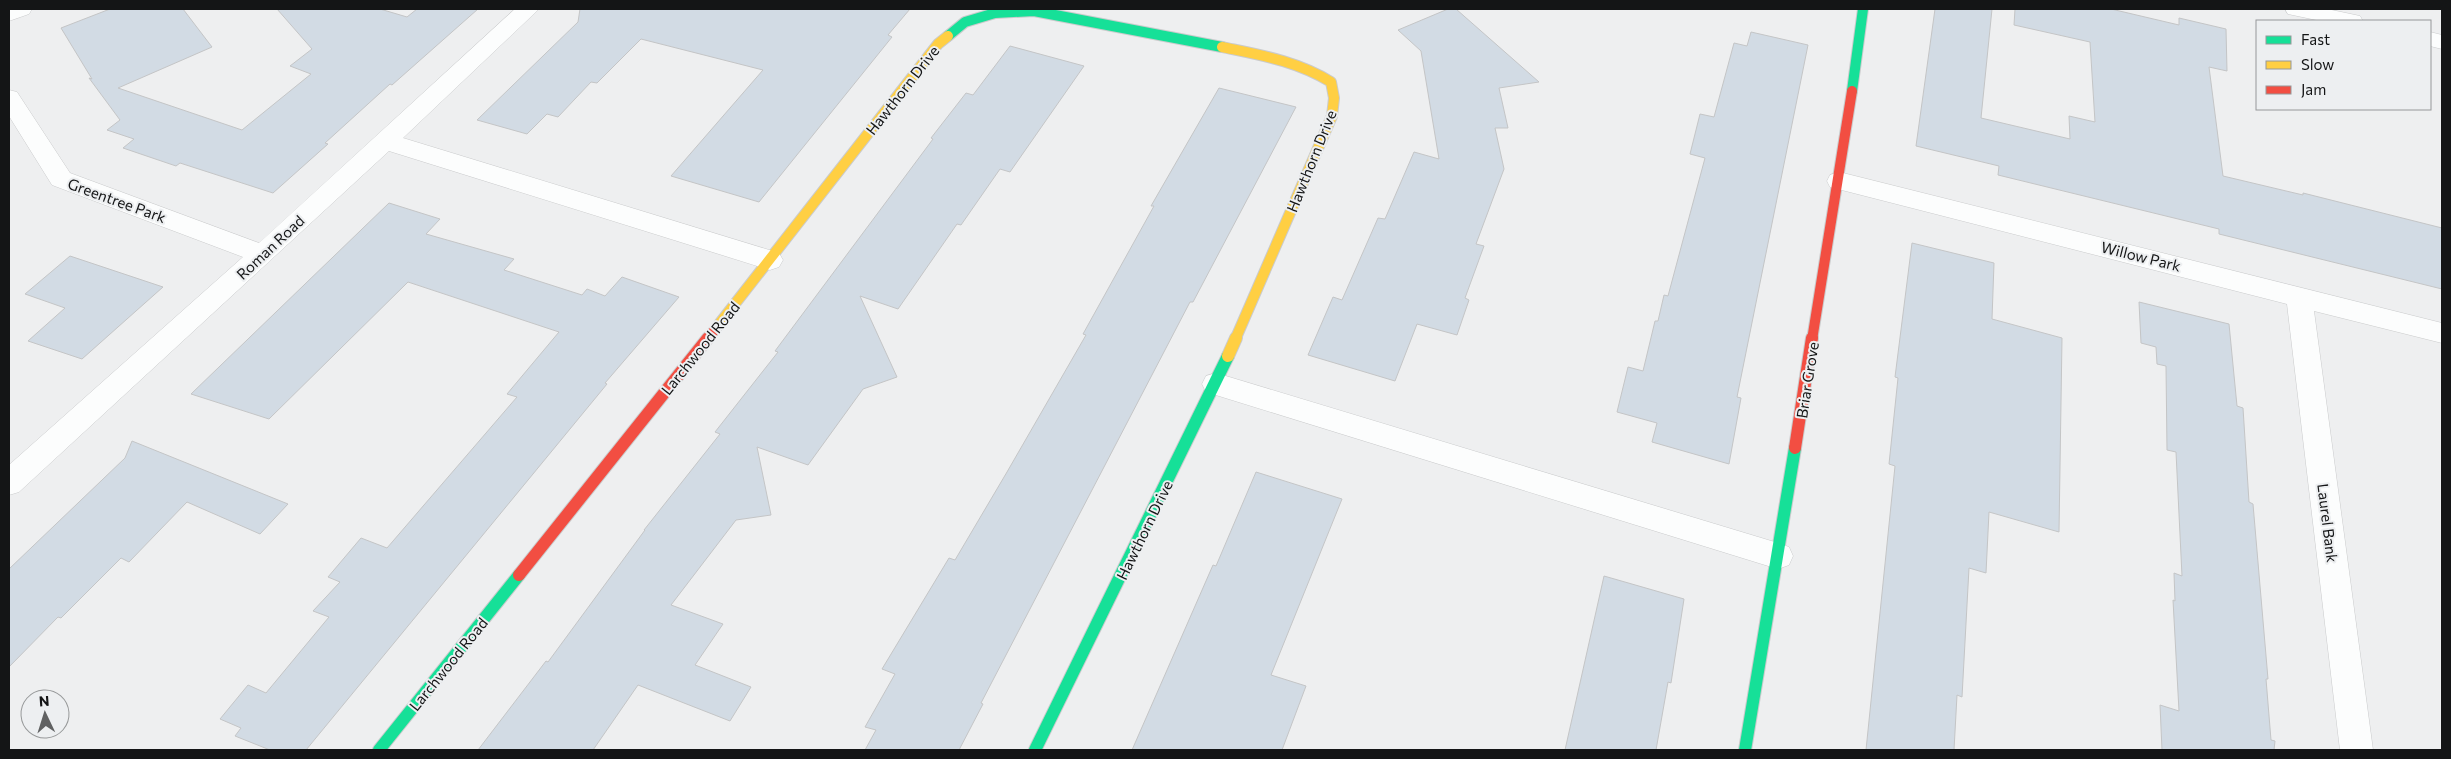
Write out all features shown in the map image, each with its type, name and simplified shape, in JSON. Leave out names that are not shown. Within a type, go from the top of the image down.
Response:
[{"type":"street","points":[[9,14],[21,9]]},
{"type":"street","name":"Roman Road","points":[[9,483],[263,254],[528,9]]},
{"type":"street","name":"Briar Grove","points":[[1745,750],[1839,181],[1863,9]]},
{"type":"street","points":[[2296,9],[2347,20]]},
{"type":"street","name":"Hawthorn Drive","points":[[770,260],[938,44],[965,22],[995,13],[1034,12],[1284,59],[1314,70],[1331,82],[1334,98],[1332,116],[1216,384],[1036,750]]},
{"type":"street","name":"Greentree Park","points":[[9,98],[61,179],[263,254]]},
{"type":"street","points":[[385,141],[770,260]]},
{"type":"street","name":"Willow Park","points":[[1839,181],[2442,333]]},
{"type":"street","name":"Larchwood Road","points":[[380,750],[770,260]]},
{"type":"street","name":"Laurel Bank","points":[[2299,296],[2357,750]]},
{"type":"street","points":[[1216,384],[1778,556]]},
{"type":"building","points":[[110,9],[183,9],[212,47],[118,88],[242,130],[311,74],[290,66],[312,49],[277,9],[380,9],[407,17],[417,9],[478,9],[392,85],[390,84],[325,143],[328,144],[273,193],[180,163],[176,166],[123,148],[134,139],[107,130],[120,120],[89,78],[92,79],[61,28]]},
{"type":"building","points":[[580,9],[910,9],[888,35],[892,37],[759,202],[671,176],[763,70],[641,39],[597,83],[591,82],[558,117],[547,114],[527,134],[477,120],[578,22]]},
{"type":"building","points":[[1448,9],[1456,9],[1539,82],[1499,88],[1508,128],[1495,128],[1504,169],[1476,244],[1484,246],[1465,298],[1469,300],[1457,335],[1417,324],[1395,381],[1308,355],[1333,297],[1342,300],[1378,218],[1385,219],[1414,152],[1439,159],[1421,51],[1398,30]]},
{"type":"building","points":[[1935,9],[1992,9],[1981,118],[2070,139],[2069,116],[2095,122],[2090,42],[2014,25],[2015,9],[2111,9],[2179,25],[2179,18],[2226,29],[2227,71],[2209,67],[2223,176],[2303,195],[2303,193],[2442,228],[2442,289],[2219,234],[2219,229],[1998,175],[1999,166],[1916,146]]},
{"type":"building","points":[[1751,32],[1808,45],[1737,397],[1741,398],[1729,464],[1652,442],[1657,423],[1617,412],[1628,367],[1643,371],[1655,321],[1658,321],[1664,295],[1668,296],[1705,158],[1690,154],[1700,114],[1714,117],[1734,43],[1747,46]]},
{"type":"building","points":[[1010,46],[1084,66],[1010,172],[1000,169],[961,225],[957,224],[898,309],[860,296],[897,377],[863,389],[808,465],[757,447],[771,515],[736,520],[671,605],[723,624],[695,665],[751,687],[730,721],[638,685],[593,750],[478,750],[546,661],[548,662],[644,530],[720,434],[715,432],[778,352],[775,351],[933,139],[931,138],[966,93],[973,95]]},
{"type":"building","points":[[1219,88],[1296,107],[1193,302],[1190,302],[981,703],[983,704],[959,750],[865,750],[876,730],[865,727],[895,674],[882,669],[949,558],[955,560],[1007,472],[1086,335],[1083,334],[1154,206],[1151,206]]},
{"type":"building","points":[[389,203],[440,219],[426,234],[514,259],[504,270],[582,295],[587,289],[605,296],[622,277],[679,297],[605,383],[607,384],[306,750],[270,750],[235,736],[241,728],[220,719],[248,685],[266,693],[329,617],[313,611],[340,582],[328,577],[361,538],[387,548],[517,397],[507,394],[559,332],[408,282],[269,419],[191,394]]},
{"type":"building","points":[[1912,243],[1994,263],[1992,319],[2062,338],[2059,532],[1989,512],[1986,573],[1969,568],[1962,697],[1957,695],[1954,750],[1866,750],[1895,466],[1889,464],[1898,378],[1895,377]]},
{"type":"building","points":[[70,256],[163,287],[82,359],[28,341],[65,308],[25,294]]},
{"type":"building","points":[[2139,302],[2229,324],[2237,406],[2243,408],[2249,502],[2253,504],[2268,679],[2266,679],[2271,740],[2275,741],[2274,750],[2162,750],[2160,705],[2179,711],[2173,600],[2175,601],[2174,573],[2182,576],[2176,452],[2167,450],[2166,366],[2157,364],[2156,347],[2141,343]]},
{"type":"building","points":[[132,441],[288,504],[260,534],[187,502],[129,562],[121,558],[61,618],[58,617],[9,667],[9,569],[125,458]]},
{"type":"building","points":[[1256,472],[1342,499],[1271,675],[1306,686],[1282,750],[1132,750],[1213,565],[1216,566]]},
{"type":"building","points":[[1604,576],[1684,599],[1671,683],[1668,682],[1656,750],[1565,750]]},
{"type":"traffic: fast","points":[[1852,91],[1863,9]]},
{"type":"traffic: fast","points":[[948,36],[965,22],[995,13],[1034,11],[1222,47]]},
{"type":"traffic: fast","points":[[1035,750],[1228,356]]},
{"type":"traffic: fast","points":[[1745,750],[1795,448]]},
{"type":"traffic: fast","points":[[379,750],[519,575]]},
{"type":"traffic: slow","points":[[716,328],[938,44],[948,36]]},
{"type":"traffic: slow","points":[[1222,47],[1278,59],[1305,68],[1331,82],[1334,98],[1332,116],[1228,356]]},
{"type":"traffic: jam","points":[[1795,448],[1852,91]]},
{"type":"traffic: jam","points":[[519,575],[716,328]]}]
